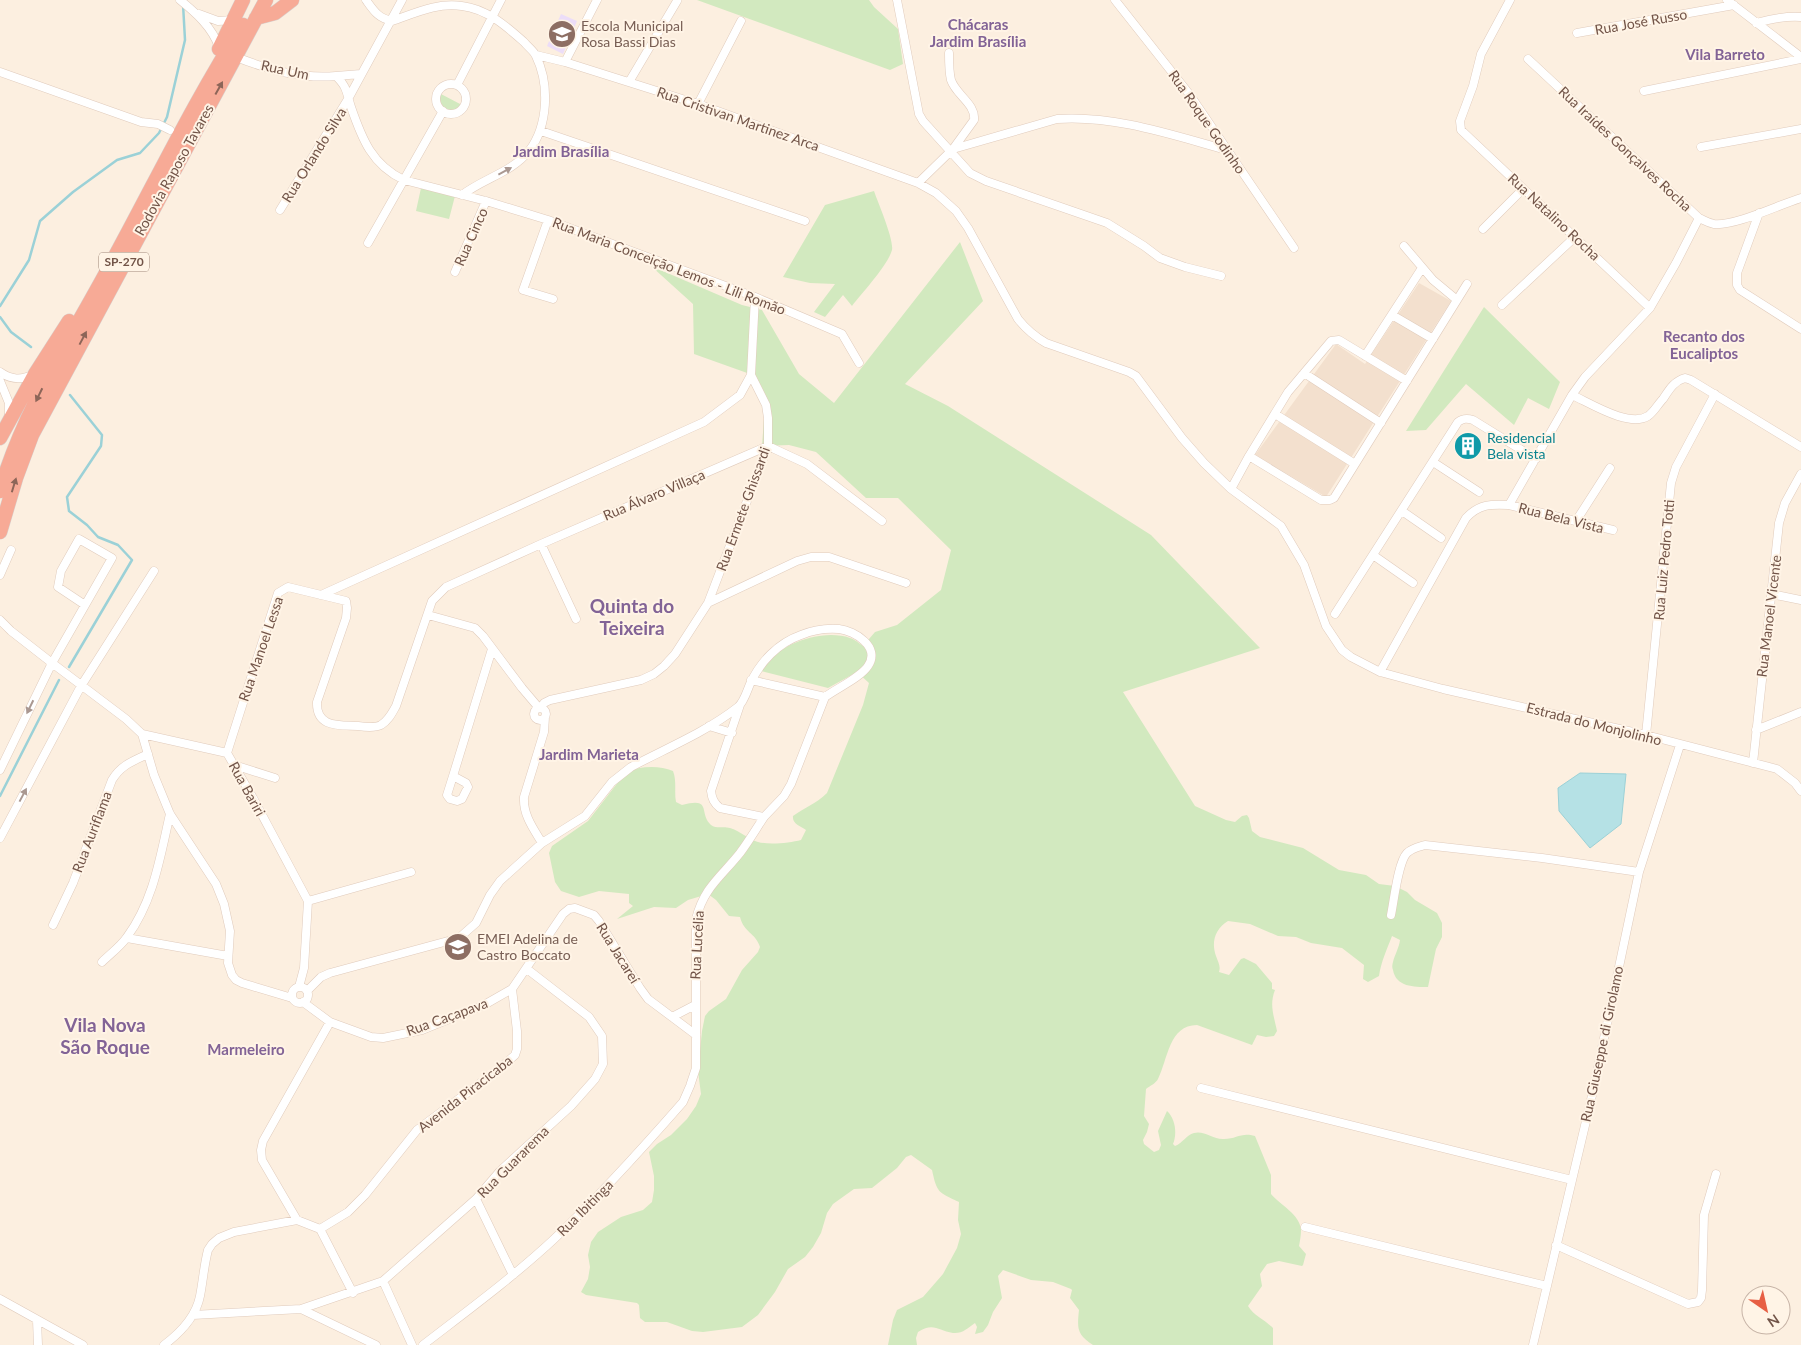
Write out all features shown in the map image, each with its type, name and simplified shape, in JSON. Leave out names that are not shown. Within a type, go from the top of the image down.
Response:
[{"type":"highway","points":[[205,86],[219,49],[243,0]]},
{"type":"highway","name":"Rodovia Raposo Tavares","points":[[0,491],[13,452],[38,397],[72,332],[112,262],[205,86],[257,0]]},
{"type":"highway","name":"Rodovia Raposo Tavares","points":[[0,532],[16,478],[32,435],[266,0]]},
{"type":"highway","points":[[256,18],[275,12],[292,0]]},
{"type":"highway","points":[[0,438],[35,374],[68,323],[112,262]]},
{"type":"street","points":[[180,0],[195,12],[210,20],[233,20]]},
{"type":"street","points":[[366,0],[374,13],[382,19],[392,21],[434,6],[450,5],[474,8],[493,16],[536,54],[543,74],[544,107],[541,131],[529,151],[514,167],[476,185],[462,195]]},
{"type":"street","name":"Rua Orlando Silva","points":[[280,210],[348,99],[402,0]]},
{"type":"street","points":[[457,85],[501,0]]},
{"type":"street","points":[[565,62],[597,0]]},
{"type":"street","points":[[898,0],[919,114],[923,121],[952,150],[970,173],[986,181],[1107,223],[1160,258],[1185,267],[1221,276]]},
{"type":"street","name":"Rua Roque Godinho","points":[[1115,0],[1190,95],[1294,248]]},
{"type":"street","name":"Rua Natalino Rocha","points":[[1510,0],[1481,54],[1473,86],[1459,126],[1464,134],[1650,308]]},
{"type":"street","points":[[629,82],[677,1]]},
{"type":"street","points":[[1731,3],[1801,58]]},
{"type":"street","name":"Rua José Russo","points":[[1578,33],[1731,3]]},
{"type":"street","points":[[195,12],[216,38],[219,49]]},
{"type":"street","points":[[1756,23],[1790,16],[1801,17]]},
{"type":"street","points":[[698,104],[742,21]]},
{"type":"street","points":[[918,183],[952,150],[974,120],[975,115],[972,109],[951,80],[949,53]]},
{"type":"street","name":"Rua Cristivan Martinez Arca","points":[[536,54],[698,104],[918,183],[936,193],[956,211],[968,228],[1018,319],[1025,328],[1034,337],[1046,343],[1136,376],[1193,452],[1231,489]]},
{"type":"street","name":"Rua Um","points":[[236,56],[258,65],[291,74],[308,76],[361,74]]},
{"type":"street","points":[[1644,91],[1801,58]]},
{"type":"street","name":"Rua Iraídes Gonçalves Rocha","points":[[1509,505],[1572,395],[1598,362],[1650,308],[1676,264],[1699,218],[1528,59]]},
{"type":"street","points":[[0,72],[141,122],[158,124],[169,129]]},
{"type":"street","points":[[336,76],[346,86],[348,99]]},
{"type":"street","points":[[457,85],[465,94],[464,106],[457,112],[447,113],[437,104],[438,92],[444,86],[457,85]]},
{"type":"street","name":"Rua Maria Conceição Lemos - Lili Romão","points":[[348,99],[362,135],[374,158],[392,175],[548,220],[755,297],[842,334],[859,363]]},
{"type":"street","points":[[368,243],[443,111]]},
{"type":"street","points":[[952,150],[1040,123],[1073,118],[1109,121],[1160,131],[1227,150]]},
{"type":"street","points":[[1702,146],[1801,129]]},
{"type":"street","points":[[541,131],[805,221]]},
{"type":"street","points":[[1483,229],[1523,189]]},
{"type":"street","points":[[1699,218],[1710,223],[1720,224],[1800,200]]},
{"type":"street","name":"Rua Cinco","points":[[456,272],[486,201]]},
{"type":"street","points":[[1759,213],[1737,274],[1737,285],[1740,290],[1801,329]]},
{"type":"street","points":[[548,220],[523,290],[553,299]]},
{"type":"street","points":[[1502,304],[1575,237]]},
{"type":"street","points":[[1404,246],[1422,268],[1457,300]]},
{"type":"street","points":[[1366,356],[1422,268]]},
{"type":"street","points":[[1249,456],[1321,500],[1325,501],[1334,498],[1467,284]]},
{"type":"street","name":"Rua Ermete Ghissardi","points":[[541,713],[547,701],[641,680],[654,674],[675,654],[708,603],[768,446],[766,405],[751,375],[755,297]]},
{"type":"street","points":[[1392,315],[1433,339]]},
{"type":"street","points":[[1231,489],[1288,392],[1333,340],[1339,340],[1406,381]]},
{"type":"street","points":[[0,372],[6,376],[18,379],[35,374]]},
{"type":"street","points":[[1304,373],[1380,422]]},
{"type":"street","points":[[321,595],[704,422],[740,394],[751,375]]},
{"type":"street","points":[[1572,395],[1618,416],[1632,419],[1647,417],[1679,380],[1685,378],[1715,394],[1801,447]]},
{"type":"street","points":[[0,381],[8,402],[9,421]]},
{"type":"street","name":"Rua Luiz Pedro Totti","points":[[1646,735],[1671,483],[1676,467],[1715,394]]},
{"type":"street","points":[[1275,414],[1355,464]]},
{"type":"street","points":[[1334,614],[1458,422],[1469,418],[1536,459]]},
{"type":"street","points":[[768,446],[807,464],[882,521]]},
{"type":"street","name":"Rua Álvaro Villaça","points":[[428,615],[432,601],[446,587],[768,446]]},
{"type":"street","points":[[1433,462],[1479,492]]},
{"type":"street","points":[[1576,521],[1610,468]]},
{"type":"street","name":"Rua Manoel Vicente","points":[[1752,763],[1781,517],[1785,503],[1801,474]]},
{"type":"street","name":"Estrada do Monjolinho","points":[[1231,489],[1281,526],[1304,565],[1326,626],[1342,650],[1351,657],[1380,672],[1443,689],[1646,735],[1777,769],[1795,783],[1801,791]]},
{"type":"street","points":[[1380,672],[1466,518],[1472,511],[1483,506],[1490,504],[1509,505]]},
{"type":"street","name":"Rua Bela Vista","points":[[1509,505],[1613,530]]},
{"type":"street","points":[[1402,511],[1441,538]]},
{"type":"street","points":[[0,770],[52,663],[112,558],[79,539],[61,571],[58,587],[85,605]]},
{"type":"street","points":[[541,544],[576,619]]},
{"type":"street","points":[[0,575],[11,550]]},
{"type":"street","points":[[1372,555],[1413,583]]},
{"type":"street","points":[[708,603],[796,561],[811,557],[829,557],[906,583]]},
{"type":"street","points":[[0,838],[81,686],[154,571]]},
{"type":"street","name":"Rua Manoel Lessa","points":[[227,753],[278,593],[288,588],[346,601],[346,618],[317,702],[319,715],[331,724],[380,726],[390,717],[428,615]]},
{"type":"street","points":[[1771,594],[1801,600]]},
{"type":"street","points":[[428,615],[475,628],[541,713],[544,732],[524,797],[524,804],[525,813],[542,843]]},
{"type":"street","points":[[0,620],[11,631],[126,719],[142,734],[154,775],[170,814],[216,884],[224,904],[230,931],[228,956],[232,975],[236,980],[292,998],[297,1002],[303,1002],[307,998],[307,991],[316,980],[330,973],[459,938],[476,923],[490,894],[500,881],[542,843],[585,816],[612,782],[620,775],[631,767],[710,726],[740,706]]},
{"type":"street","points":[[751,680],[825,697],[861,673],[869,665],[872,656],[871,649],[863,639],[853,633],[840,629],[826,629],[799,635],[773,651],[760,665],[751,680],[740,706],[711,791],[715,804],[720,808],[764,817]]},
{"type":"street","points":[[453,776],[492,649]]},
{"type":"street","name":"Rua Lucélia","points":[[696,1036],[696,919],[700,904],[706,891],[750,839],[764,817],[784,796],[791,784],[825,697]]},
{"type":"street","points":[[1756,730],[1801,712]]},
{"type":"street","points":[[710,726],[732,733]]},
{"type":"street","name":"Rua Bariri","points":[[142,734],[227,753],[308,902]]},
{"type":"street","name":"Rua Giuseppe di Girolamo","points":[[1533,1345],[1591,1100],[1639,872],[1680,745]]},
{"type":"street","name":"Rua Auriflama","points":[[53,925],[73,883],[112,780],[118,770],[148,754]]},
{"type":"street","points":[[234,765],[275,778]]},
{"type":"street","points":[[102,962],[127,938],[147,904],[152,891],[170,814]]},
{"type":"street","points":[[1391,916],[1402,860],[1407,852],[1415,847],[1425,845],[1542,858],[1639,872]]},
{"type":"street","points":[[300,987],[304,968],[308,902],[411,872]]},
{"type":"street","name":"Rua Jacareí","points":[[527,969],[563,914],[569,909],[575,908],[587,912],[599,921],[640,988],[654,1006],[672,1016],[696,1036]]},
{"type":"street","points":[[127,938],[228,956]]},
{"type":"street","name":"Rua Caçapava","points":[[303,1002],[330,1022],[371,1037],[383,1038],[422,1030],[484,1005],[512,989],[527,969]]},
{"type":"street","name":"Rua Guararema","points":[[301,1309],[354,1293],[383,1281],[476,1199],[500,1171],[571,1106],[595,1079],[603,1064],[602,1036],[589,1018],[527,969]]},
{"type":"street","points":[[292,998],[294,989],[303,987],[307,991]]},
{"type":"street","name":"Avenida Piracicaba","points":[[320,1228],[348,1212],[365,1195],[417,1130],[500,1069],[515,1055],[517,1031],[512,989]]},
{"type":"street","points":[[672,1016],[695,1005]]},
{"type":"street","points":[[297,1220],[262,1160],[261,1150],[263,1141],[330,1022]]},
{"type":"street","name":"Rua Ibitinga","points":[[423,1345],[552,1241],[603,1192],[682,1102],[696,1068],[696,1036]]},
{"type":"street","points":[[1201,1088],[1572,1180]]},
{"type":"street","points":[[1556,1245],[1678,1300],[1688,1304],[1698,1302],[1701,1298],[1702,1290],[1704,1215],[1716,1174]]},
{"type":"street","points":[[476,1199],[513,1274]]},
{"type":"street","points":[[164,1345],[177,1335],[193,1314],[200,1299],[206,1258],[212,1244],[219,1238],[234,1232],[297,1220],[320,1228],[354,1293]]},
{"type":"street","points":[[1305,1227],[1547,1286]]},
{"type":"street","points":[[383,1281],[412,1345]]},
{"type":"street","points":[[0,1299],[83,1345]]},
{"type":"street","points":[[193,1314],[301,1309],[376,1345]]},
{"type":"street","points":[[37,1320],[38,1345]]},
{"type":"shaded area","name":"Escola Municipal Rosa Bassi Dias","points":[[561,14],[577,21],[563,54],[547,46]]},
{"type":"shaded area","points":[[1419,283],[1451,301],[1326,497],[1255,455],[1336,344],[1365,364]]},
{"type":"green space","points":[[697,0],[869,0],[898,29],[903,64],[890,70]]},
{"type":"green space","points":[[439,93],[462,105],[455,111],[444,110],[438,103]]},
{"type":"green space","points":[[421,188],[455,196],[449,219],[416,211]]},
{"type":"green space","points":[[874,191],[892,245],[890,256],[852,306],[843,295],[825,317],[814,312],[835,284],[810,283],[783,277],[825,205]]},
{"type":"green space","points":[[960,242],[983,301],[905,384],[948,406],[1151,535],[1260,648],[1123,692],[1195,806],[1235,822],[1242,816],[1247,815],[1252,831],[1260,837],[1303,848],[1339,870],[1366,875],[1379,884],[1395,886],[1437,913],[1442,923],[1442,937],[1436,949],[1428,987],[1423,987],[1406,985],[1395,976],[1392,965],[1400,940],[1392,936],[1379,976],[1368,982],[1363,979],[1364,965],[1342,948],[1311,943],[1296,937],[1278,936],[1250,924],[1228,921],[1217,932],[1214,941],[1219,972],[1229,975],[1241,959],[1244,958],[1256,964],[1272,983],[1272,989],[1275,990],[1272,1006],[1277,1031],[1274,1036],[1257,1035],[1252,1045],[1197,1025],[1188,1026],[1175,1037],[1158,1079],[1146,1089],[1144,1116],[1149,1124],[1143,1140],[1144,1144],[1154,1152],[1159,1150],[1161,1145],[1158,1131],[1167,1111],[1174,1123],[1175,1136],[1173,1144],[1175,1146],[1189,1135],[1198,1132],[1220,1139],[1242,1135],[1255,1136],[1271,1175],[1271,1194],[1293,1214],[1300,1224],[1299,1246],[1306,1254],[1303,1265],[1279,1261],[1267,1264],[1260,1274],[1262,1286],[1248,1306],[1273,1328],[1273,1345],[1093,1345],[1084,1338],[1079,1330],[1079,1310],[1070,1298],[1071,1289],[1053,1282],[1031,1280],[1003,1270],[998,1276],[1002,1298],[983,1332],[975,1334],[977,1327],[975,1323],[959,1333],[932,1327],[918,1332],[916,1338],[917,1345],[888,1345],[897,1310],[923,1297],[943,1274],[957,1248],[961,1234],[958,1220],[959,1202],[943,1194],[937,1188],[932,1170],[911,1155],[906,1157],[897,1168],[872,1188],[854,1189],[833,1204],[827,1213],[821,1233],[813,1247],[805,1257],[788,1269],[775,1292],[758,1315],[742,1327],[703,1332],[692,1331],[667,1322],[645,1322],[640,1318],[639,1305],[637,1303],[586,1295],[581,1292],[588,1279],[590,1267],[588,1255],[591,1242],[598,1232],[621,1217],[643,1210],[652,1202],[654,1176],[649,1152],[671,1135],[687,1119],[696,1106],[701,1094],[698,1071],[705,1016],[726,999],[742,970],[758,952],[760,947],[744,926],[740,917],[729,916],[716,900],[708,894],[688,900],[676,908],[654,907],[617,919],[633,906],[629,903],[629,894],[599,891],[579,897],[561,891],[555,882],[549,853],[552,846],[588,821],[626,772],[637,768],[650,767],[673,771],[676,802],[682,805],[698,803],[703,808],[707,820],[713,826],[730,828],[754,841],[763,843],[801,840],[806,830],[795,823],[793,816],[827,793],[863,705],[869,683],[857,672],[828,688],[761,671],[777,653],[800,641],[813,637],[838,635],[852,639],[863,646],[875,632],[897,625],[941,590],[951,550],[898,498],[866,498],[816,452],[789,445],[762,446],[765,405],[750,374],[694,354],[693,304],[651,266],[742,305],[762,310],[799,374],[834,403]]},
{"type":"green space","points":[[1484,307],[1560,382],[1549,409],[1528,398],[1514,425],[1466,384],[1426,430],[1406,431]]},
{"type":"water","points":[[1580,773],[1626,774],[1621,824],[1590,848],[1559,811],[1558,788]]},
{"type":"waterway","points":[[0,306],[29,260],[40,221],[73,192],[117,160],[140,153],[159,133],[167,117],[185,40],[183,4]]},
{"type":"waterway","points":[[0,317],[11,332],[31,347]]},
{"type":"waterway","points":[[69,667],[132,560],[118,545],[98,537],[87,525],[69,511],[67,497],[101,446],[102,435],[70,395]]},
{"type":"waterway","points":[[0,796],[59,680]]},
{"type":"place","name":"Escola Municipal Rosa Bassi Dias","points":[[562,34]]},
{"type":"place","name":"Residencial Bela vista","points":[[1468,446]]},
{"type":"place","name":"EMEI Adelina de Castro Boccato","points":[[458,947]]},
{"type":"district","name":"Chácaras Jardim Brasília","points":[[978,34]]},
{"type":"district","name":"Vila Barreto","points":[[1725,55]]},
{"type":"district","name":"Jardim Brasília","points":[[561,152]]},
{"type":"district","name":"Recanto dos Eucaliptos","points":[[1704,346]]},
{"type":"district","name":"Quinta do Teixeira","points":[[632,617]]},
{"type":"district","name":"Jardim Marieta","points":[[589,755]]},
{"type":"district","name":"Vila Nova São Roque","points":[[105,1036]]},
{"type":"district","name":"Marmeleiro","points":[[246,1050]]}]
